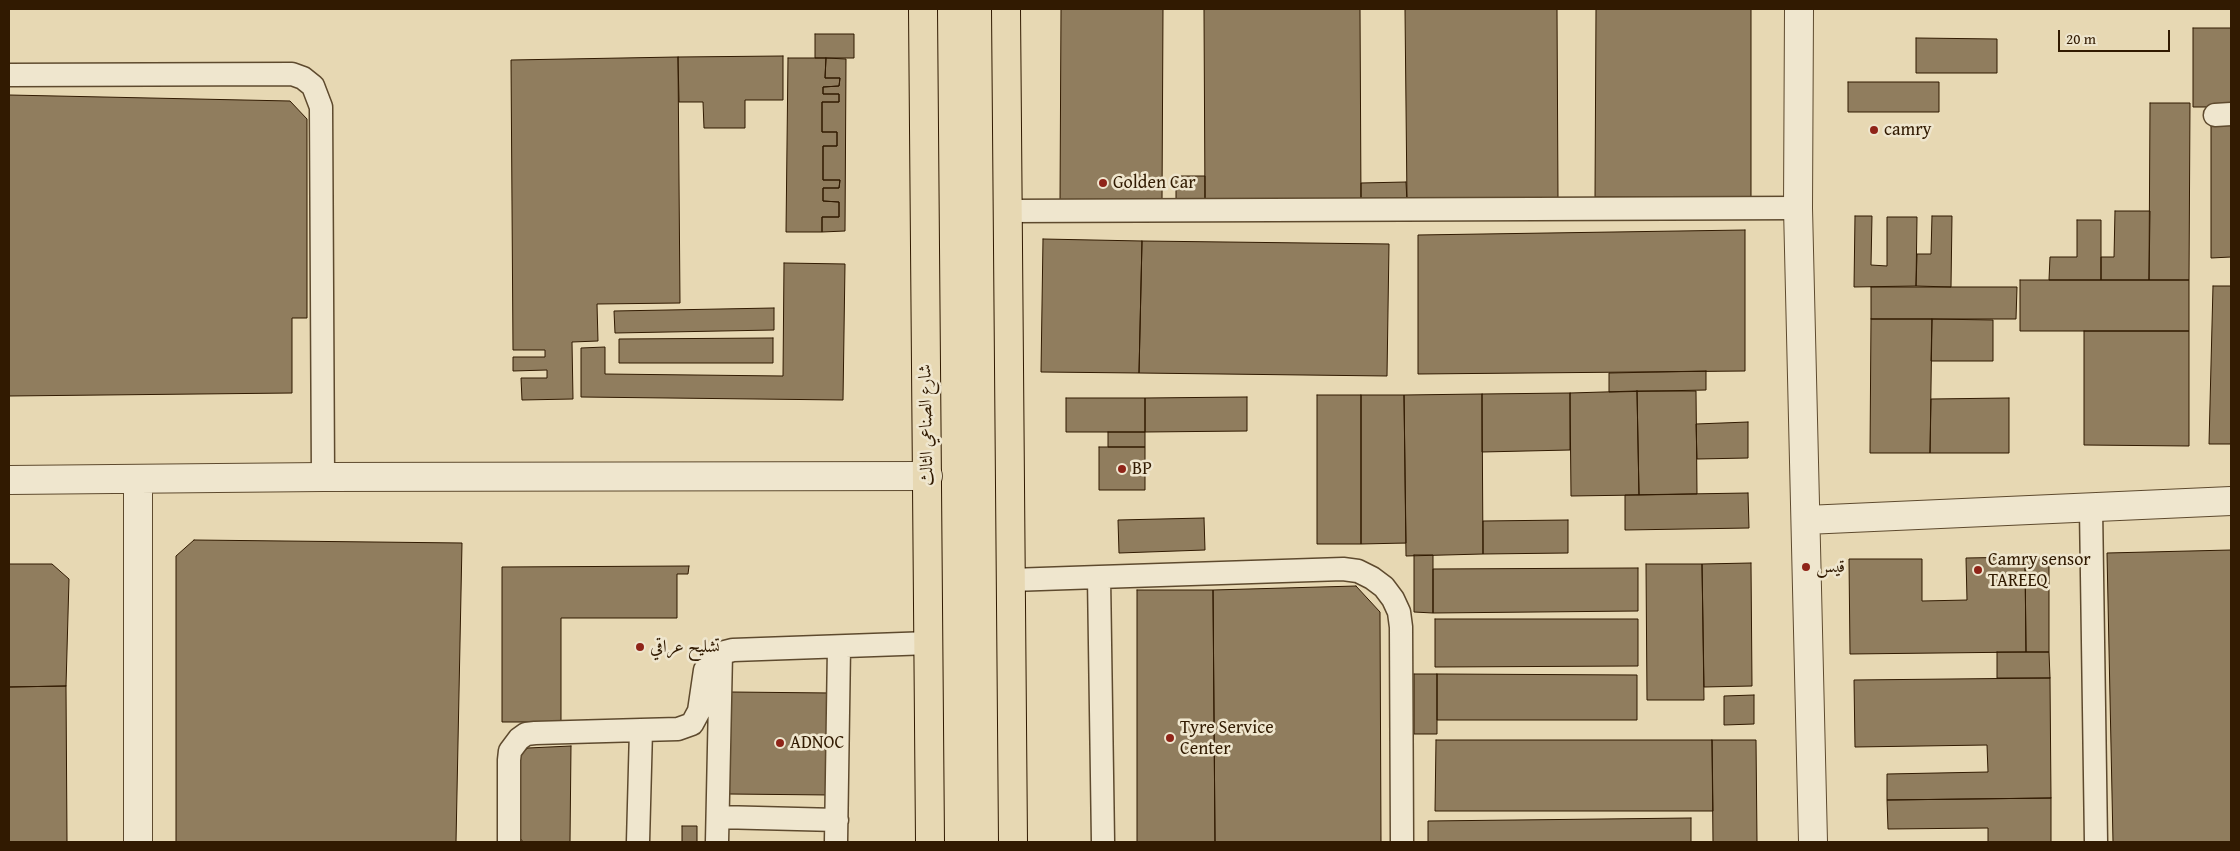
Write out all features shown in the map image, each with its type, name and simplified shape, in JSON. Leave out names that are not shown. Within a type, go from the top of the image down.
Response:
[{"type":"main road","name":"شارع الصناعي الثالث","points":[[923,9],[930,643],[930,842]]},
{"type":"main road","points":[[1006,9],[1013,842]]},
{"type":"street","points":[[1799,9],[1798,208],[1813,842]]},
{"type":"street","points":[[9,480],[323,477],[928,476]]},
{"type":"street","points":[[138,479],[138,842]]},
{"type":"street","points":[[1806,520],[2231,501]]},
{"type":"lane","points":[[9,75],[292,74],[303,78],[313,86],[321,107],[323,477]]},
{"type":"lane","points":[[1008,211],[1798,208]]},
{"type":"lane","points":[[2092,508],[2096,842]]},
{"type":"lane","points":[[1011,580],[1343,570],[1358,571],[1372,578],[1384,587],[1396,605],[1401,627],[1402,842]]},
{"type":"lane","points":[[1099,577],[1103,842]]},
{"type":"lane","points":[[509,842],[510,752],[519,739],[526,734],[678,729],[692,724],[699,711],[705,670],[712,660],[721,653],[733,650],[930,643]]},
{"type":"lane","points":[[836,842],[839,647]]},
{"type":"lane","points":[[717,842],[721,653]]},
{"type":"lane","points":[[638,842],[641,730]]},
{"type":"lane","points":[[718,817],[836,820]]},
{"type":"building","points":[[1061,9],[1163,9],[1162,202],[1060,202]]},
{"type":"building","points":[[1204,9],[1360,9],[1361,203],[1205,204]]},
{"type":"building","points":[[1405,9],[1557,9],[1558,200],[1407,202]]},
{"type":"building","points":[[1596,9],[1751,9],[1751,197],[1595,197]]},
{"type":"building","points":[[2193,28],[2231,28],[2231,107],[2193,107]]},
{"type":"building","points":[[815,34],[854,34],[854,58],[815,58]]},
{"type":"building","points":[[1916,38],[1997,39],[1997,73],[1916,73]]},
{"type":"building","points":[[783,56],[783,100],[745,100],[745,128],[704,128],[703,102],[679,102],[678,57]]},
{"type":"building","points":[[678,57],[680,303],[597,304],[598,341],[572,342],[573,399],[522,400],[521,378],[547,378],[547,370],[513,371],[513,357],[545,357],[545,350],[513,350],[511,60]]},
{"type":"building","points":[[788,58],[826,58],[825,78],[840,78],[839,86],[823,87],[823,94],[839,94],[839,102],[822,102],[822,132],[837,132],[837,146],[823,146],[823,180],[840,180],[839,188],[823,188],[823,201],[839,202],[839,217],[822,217],[822,232],[786,232]]},
{"type":"building","points":[[826,58],[846,59],[845,231],[822,232],[822,217],[839,217],[839,202],[823,201],[823,188],[839,188],[840,180],[823,180],[823,146],[837,146],[837,132],[822,132],[822,102],[839,102],[839,94],[823,94],[823,87],[839,86],[840,78],[825,78]]},
{"type":"building","points":[[1848,82],[1939,82],[1939,112],[1848,112]]},
{"type":"building","points":[[9,95],[290,101],[307,119],[307,318],[292,318],[292,393],[9,396]]},
{"type":"building","points":[[2150,103],[2190,103],[2189,280],[2149,280]]},
{"type":"building","points":[[2211,116],[2231,116],[2231,257],[2211,258]]},
{"type":"building","points":[[1176,176],[1205,176],[1205,204],[1176,205]]},
{"type":"building","points":[[1406,182],[1407,202],[1361,203],[1361,183]]},
{"type":"building","points":[[2115,211],[2150,211],[2149,280],[2101,280],[2101,257],[2114,257]]},
{"type":"building","points":[[1855,216],[1872,216],[1871,265],[1887,266],[1887,217],[1917,217],[1916,286],[1854,287]]},
{"type":"building","points":[[1932,216],[1952,216],[1951,287],[1916,286],[1917,254],[1931,254]]},
{"type":"building","points":[[2077,220],[2101,220],[2101,280],[2049,280],[2050,257],[2077,257]]},
{"type":"building","points":[[1745,230],[1745,371],[1418,374],[1418,235]]},
{"type":"building","points":[[1043,239],[1142,241],[1139,373],[1041,372]]},
{"type":"building","points":[[1142,241],[1389,244],[1387,376],[1139,373]]},
{"type":"building","points":[[784,263],[845,264],[843,400],[581,397],[581,348],[605,347],[605,374],[783,376]]},
{"type":"building","points":[[2020,280],[2189,280],[2189,331],[2020,331]]},
{"type":"building","points":[[2213,286],[2231,286],[2231,444],[2209,444]]},
{"type":"building","points":[[1871,287],[2017,287],[2016,319],[1871,319]]},
{"type":"building","points":[[774,308],[774,330],[615,333],[614,311]]},
{"type":"building","points":[[1871,319],[1932,319],[1930,453],[1870,453]]},
{"type":"building","points":[[1932,319],[1993,320],[1993,361],[1931,361]]},
{"type":"building","points":[[2084,331],[2189,331],[2189,446],[2084,445]]},
{"type":"building","points":[[773,338],[773,363],[619,363],[619,339]]},
{"type":"building","points":[[1706,371],[1706,390],[1609,392],[1609,373]]},
{"type":"building","points":[[1637,391],[1639,495],[1571,496],[1570,393]]},
{"type":"building","points":[[1637,391],[1696,391],[1697,494],[1639,495]]},
{"type":"building","points":[[1570,393],[1570,450],[1482,452],[1482,394]]},
{"type":"building","points":[[1482,394],[1483,554],[1406,556],[1404,395]]},
{"type":"building","points":[[1317,395],[1361,395],[1361,544],[1317,544]]},
{"type":"building","points":[[1361,395],[1404,395],[1406,543],[1361,544]]},
{"type":"building","points":[[1247,397],[1247,431],[1145,432],[1145,398]]},
{"type":"building","points":[[1066,398],[1145,398],[1145,432],[1066,432]]},
{"type":"building","points":[[2009,398],[2009,453],[1930,453],[1931,399]]},
{"type":"building","points":[[1748,422],[1748,458],[1697,459],[1696,424]]},
{"type":"building","points":[[1108,432],[1145,432],[1145,447],[1108,447]]},
{"type":"building","name":"BP","points":[[1099,447],[1145,447],[1145,490],[1099,490]]},
{"type":"building","points":[[1748,493],[1749,528],[1625,530],[1625,495]]},
{"type":"building","points":[[1204,518],[1205,550],[1119,553],[1118,520]]},
{"type":"building","points":[[1568,520],[1568,553],[1483,554],[1483,521]]},
{"type":"building","points":[[194,540],[462,543],[456,842],[176,842],[176,556]]},
{"type":"building","points":[[2231,550],[2231,842],[2113,842],[2107,553]]},
{"type":"building","points":[[1414,555],[1433,555],[1433,613],[1414,612]]},
{"type":"building","points":[[2025,557],[2049,557],[2049,652],[2026,652]]},
{"type":"building","points":[[2025,557],[2026,652],[1850,654],[1849,559],[1922,559],[1922,601],[1967,600],[1966,558]]},
{"type":"building","points":[[1751,563],[1752,686],[1704,687],[1702,564]]},
{"type":"building","points":[[9,564],[52,564],[69,579],[66,686],[9,687]]},
{"type":"building","points":[[1646,564],[1702,564],[1704,700],[1647,700]]},
{"type":"building","points":[[689,566],[688,574],[677,574],[677,618],[561,618],[561,722],[502,722],[502,567]]},
{"type":"building","points":[[1638,568],[1638,611],[1433,613],[1433,569]]},
{"type":"building","points":[[1356,586],[1380,612],[1381,842],[1215,842],[1213,590]]},
{"type":"building","points":[[1137,590],[1213,590],[1215,842],[1137,842]]},
{"type":"building","points":[[1435,619],[1638,619],[1638,666],[1435,667]]},
{"type":"building","points":[[1997,652],[2049,652],[2050,678],[1997,678]]},
{"type":"building","points":[[1414,674],[1437,674],[1437,734],[1414,734]]},
{"type":"building","points":[[1437,674],[1637,675],[1637,720],[1437,720]]},
{"type":"building","points":[[2050,678],[2051,798],[1887,800],[1887,774],[1988,772],[1987,745],[1855,747],[1854,680]]},
{"type":"building","points":[[66,686],[67,842],[9,842],[9,687]]},
{"type":"building","name":"ADNOC","points":[[730,692],[831,693],[830,795],[729,794]]},
{"type":"building","points":[[1754,695],[1754,724],[1724,725],[1724,696]]},
{"type":"building","points":[[1436,740],[1712,740],[1713,811],[1435,811]]},
{"type":"building","points":[[1712,740],[1756,740],[1757,842],[1713,842]]},
{"type":"building","points":[[571,746],[570,842],[523,842],[514,830],[519,755],[528,748]]},
{"type":"building","points":[[2051,798],[2051,842],[1988,842],[1988,828],[1888,829],[1887,800]]},
{"type":"building","points":[[1691,818],[1691,842],[1428,842],[1428,821]]},
{"type":"building","points":[[682,826],[697,826],[697,842],[682,842]]},
{"type":"place","name":"camry","points":[[1874,130]]},
{"type":"place","name":"Golden Car","points":[[1103,183]]},
{"type":"place","name":"BP","points":[[1122,469]]},
{"type":"place","name":"قيس","points":[[1806,567]]},
{"type":"place","name":"Camry sensor TAREEQ","points":[[1978,570]]},
{"type":"place","name":"تشليح عراقي","points":[[640,647]]},
{"type":"place","name":"Tyre Service Center","points":[[1170,738]]},
{"type":"place","name":"ADNOC","points":[[780,743]]}]
